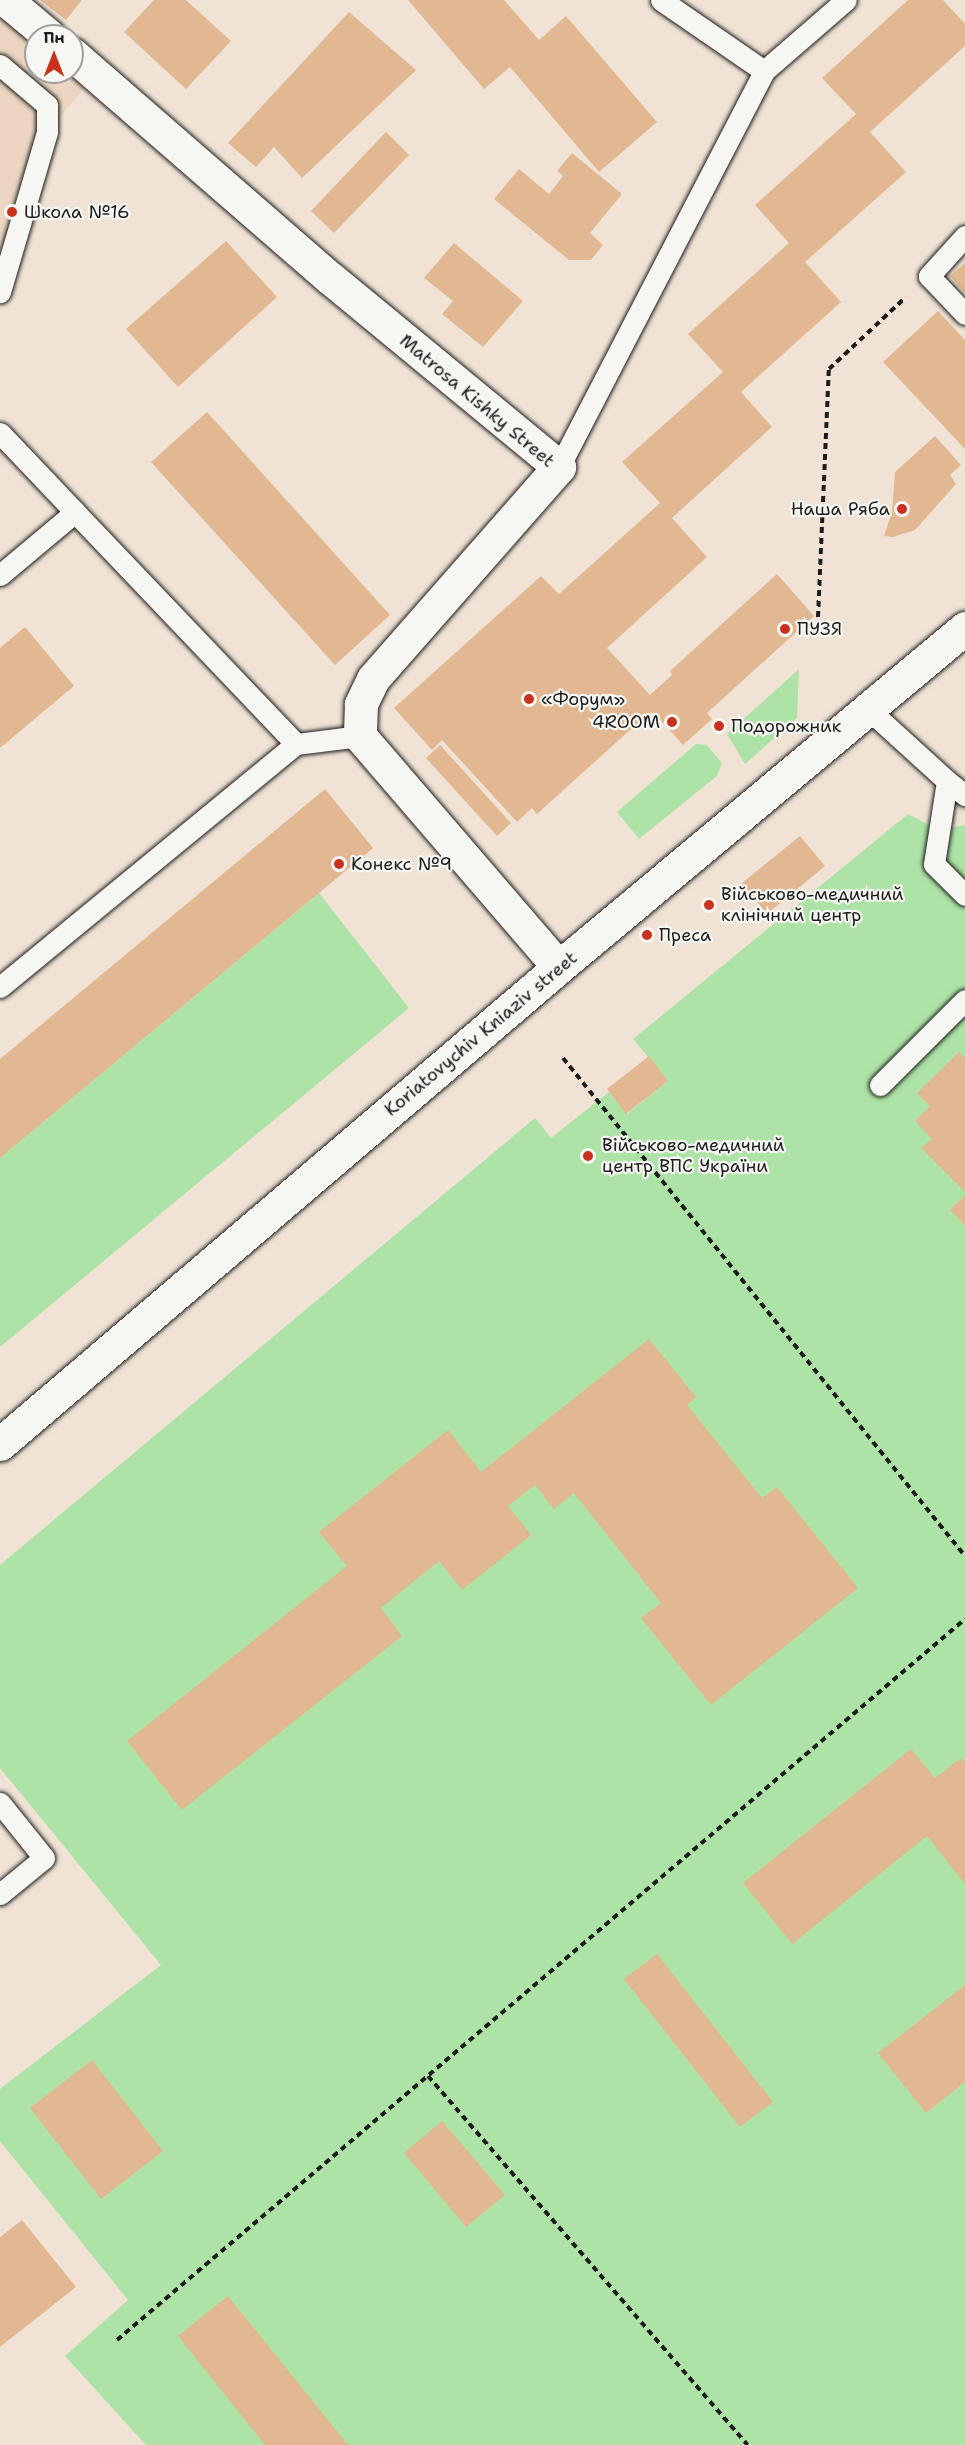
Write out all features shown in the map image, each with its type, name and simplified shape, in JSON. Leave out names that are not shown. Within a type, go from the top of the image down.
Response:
[{"type":"street","points":[[6,0],[35,24]]},
{"type":"street","name":"Matrosa Kishky Street","points":[[84,64],[330,278],[559,467],[373,679],[361,704],[360,736]]},
{"type":"street","name":"Koriatovychiv Kniaziv street","points":[[0,1444],[559,967],[965,628]]},
{"type":"street","points":[[360,736],[559,967]]},
{"type":"lane","points":[[661,0],[764,71]]},
{"type":"lane","points":[[559,467],[764,71],[846,0]]},
{"type":"lane","points":[[0,65],[47,105],[47,132],[0,292]]},
{"type":"lane","points":[[965,236],[929,276],[965,314]]},
{"type":"lane","points":[[0,433],[296,744]]},
{"type":"lane","points":[[0,575],[75,512]]},
{"type":"lane","points":[[868,709],[946,782],[965,795]]},
{"type":"lane","points":[[0,987],[296,744],[360,736]]},
{"type":"lane","points":[[946,782],[934,864],[965,895]]},
{"type":"lane","points":[[879,1085],[965,1000]]},
{"type":"lane","points":[[0,1803],[44,1858],[0,1894]]},
{"type":"path","points":[[818,617],[829,369],[929,276]]},
{"type":"path","points":[[563,1058],[965,1556]]},
{"type":"path","points":[[117,2340],[965,1619]]},
{"type":"path","points":[[428,2076],[748,2445]]},
{"type":"shaded area","name":"Школа №16","points":[[0,0],[24,24],[24,84],[84,84],[84,74],[96,74],[47,132],[0,292]]},
{"type":"green space","points":[[799,669],[797,718],[745,764],[727,734]]},
{"type":"green space","points":[[696,744],[707,745],[722,763],[717,776],[639,839],[617,812]]},
{"type":"green space","points":[[908,814],[939,830],[965,825],[965,2445],[146,2445],[65,2356],[128,2300],[0,2141],[0,2089],[161,1965],[0,1768],[0,1565],[535,1118],[551,1138],[609,1092],[627,1114],[668,1081],[633,1039]]},
{"type":"green space","points":[[319,893],[409,1008],[0,1347],[0,1158]]},
{"type":"building","points":[[40,0],[82,0],[66,20]]},
{"type":"building","points":[[154,0],[186,0],[231,41],[186,89],[124,32]]},
{"type":"building","points":[[408,0],[504,0],[539,40],[566,16],[657,122],[599,172],[510,67],[484,89]]},
{"type":"building","points":[[908,0],[943,0],[965,24],[965,46],[870,132],[906,172],[805,262],[841,302],[741,392],[772,427],[672,518],[707,557],[607,648],[650,695],[672,675],[670,671],[777,574],[814,616],[707,713],[712,719],[683,745],[658,717],[630,730],[537,814],[532,808],[517,822],[442,740],[432,750],[394,708],[541,576],[559,594],[660,503],[622,462],[723,372],[688,334],[789,243],[755,205],[856,114],[822,78]]},
{"type":"building","points":[[349,12],[416,70],[302,178],[274,147],[256,167],[228,143]]},
{"type":"building","points":[[386,132],[409,155],[334,233],[311,211]]},
{"type":"building","points":[[572,153],[622,194],[590,233],[603,245],[591,260],[569,260],[494,199],[519,169],[549,194],[563,176],[557,171]]},
{"type":"building","points":[[226,241],[277,297],[178,387],[126,329]]},
{"type":"building","points":[[454,243],[523,301],[483,347],[442,314],[453,301],[424,278]]},
{"type":"building","points":[[965,263],[965,293],[950,276]]},
{"type":"building","points":[[938,311],[965,340],[965,449],[883,362]]},
{"type":"building","points":[[207,412],[390,615],[335,665],[151,462]]},
{"type":"building","points":[[935,436],[961,465],[950,475],[956,484],[915,530],[893,537],[884,536],[892,512],[895,472]]},
{"type":"building","points":[[25,627],[74,686],[0,748],[0,648]]},
{"type":"building","points":[[440,745],[511,823],[497,836],[426,758]]},
{"type":"building","points":[[325,789],[373,848],[0,1158],[0,1059]]},
{"type":"building","points":[[800,836],[825,866],[767,914],[742,883]]},
{"type":"building","points":[[959,1052],[965,1058],[965,1192],[921,1148],[932,1139],[915,1121],[930,1106],[917,1093]]},
{"type":"building","points":[[649,1056],[668,1081],[626,1114],[607,1089]]},
{"type":"building","points":[[965,1195],[965,1226],[950,1210]]},
{"type":"building","points":[[649,1339],[696,1397],[687,1405],[762,1498],[777,1487],[858,1588],[711,1705],[641,1618],[661,1603],[574,1493],[554,1509],[535,1485],[508,1506],[531,1535],[462,1590],[439,1561],[381,1608],[402,1636],[182,1810],[127,1741],[347,1566],[319,1532],[448,1430],[481,1472]]},
{"type":"building","points":[[911,1749],[935,1778],[961,1758],[965,1763],[965,1884],[927,1836],[792,1944],[743,1883]]},
{"type":"building","points":[[657,1954],[773,2102],[740,2127],[624,1979]]},
{"type":"building","points":[[965,1985],[965,2082],[926,2113],[878,2053]]},
{"type":"building","points":[[92,2060],[163,2151],[101,2199],[30,2108]]},
{"type":"building","points":[[442,2121],[505,2195],[466,2227],[404,2153]]},
{"type":"building","points":[[22,2220],[76,2287],[0,2347],[0,2237]]},
{"type":"building","points":[[228,2296],[348,2445],[265,2445],[178,2336]]},
{"type":"place","name":"Школа №16","points":[[12,212]]},
{"type":"place","name":"Наша Ряба","points":[[902,509]]},
{"type":"place","name":"ПУЗЯ","points":[[785,629]]},
{"type":"place","name":"«Форум»","points":[[529,699]]},
{"type":"place","name":"4ROOM","points":[[672,722]]},
{"type":"place","name":"Подорожник","points":[[719,726]]},
{"type":"place","name":"Конекс №9","points":[[339,864]]},
{"type":"place","name":"Військово-медичний клінічний центр","points":[[709,905]]},
{"type":"place","name":"Преса","points":[[647,935]]},
{"type":"place","name":"Військово-медичний центр ВПС України","points":[[588,1156]]}]
